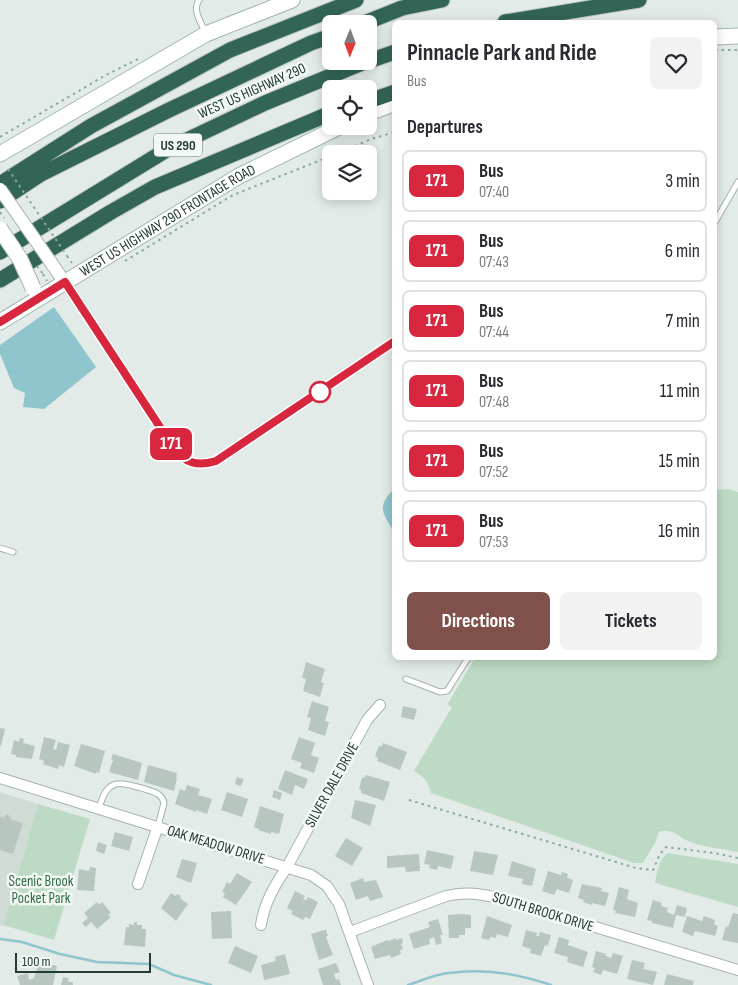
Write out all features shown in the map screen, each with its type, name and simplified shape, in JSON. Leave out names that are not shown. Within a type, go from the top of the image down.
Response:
[{"type":"highway","points":[[0,184],[91,126],[230,50],[356,0]]},
{"type":"highway","points":[[378,18],[402,8],[442,0]]},
{"type":"highway","points":[[517,20],[639,0]]},
{"type":"highway","name":"WEST US HIGHWAY 290","points":[[0,201],[41,174],[322,39]]},
{"type":"highway","name":"WEST US HIGHWAY 290","points":[[378,58],[392,53]]},
{"type":"highway","name":"WEST US HIGHWAY 290","points":[[0,252],[168,150],[265,103],[346,70]]},
{"type":"highway","points":[[377,98],[392,93]]},
{"type":"highway","points":[[0,280],[155,187],[322,117]]},
{"type":"main road","points":[[0,154],[206,34],[292,0]]},
{"type":"main road","points":[[717,37],[738,36]]},
{"type":"main road","points":[[377,110],[392,104]]},
{"type":"main road","name":"WEST US HIGHWAY 290 FRONTAGE ROAD","points":[[0,322],[239,176],[323,135]]},
{"type":"main road","points":[[0,229],[20,259],[33,288],[25,307]]},
{"type":"street","points":[[0,189],[65,282]]},
{"type":"street","name":"SILVER DALE DRIVE","points":[[261,925],[265,904],[277,881],[287,867],[367,720],[380,704]]},
{"type":"street","name":"OAK MEADOW DRIVE","points":[[0,778],[311,875],[327,886],[339,904],[368,984]]},
{"type":"street","points":[[138,884],[158,826]]},
{"type":"street","name":"SOUTH BROOK DRIVE","points":[[350,932],[446,896],[469,892],[492,897],[738,970]]},
{"type":"lane","points":[[199,0],[196,10],[206,34]]},
{"type":"lane","points":[[717,219],[738,182]]},
{"type":"lane","points":[[65,282],[173,447],[186,460],[195,464],[207,464],[216,461],[392,344]]},
{"type":"lane","points":[[0,548],[13,552]]},
{"type":"lane","points":[[406,679],[440,692],[447,691],[467,660]]},
{"type":"lane","points":[[99,808],[107,790],[115,784],[122,783],[160,795],[164,803],[158,826]]},
{"type":"path","points":[[717,50],[738,50]]},
{"type":"path","points":[[357,145],[392,133]]},
{"type":"path","points":[[125,261],[233,195],[322,160]]},
{"type":"path","points":[[8,169],[67,256]]},
{"type":"path","points":[[409,800],[636,868],[653,870],[660,854],[666,847],[738,858]]},
{"type":"shaded area","points":[[0,792],[38,804],[3,925],[0,926]]},
{"type":"green space","points":[[727,489],[738,492],[738,852],[700,845],[672,832],[664,831],[659,832],[643,863],[634,863],[431,793],[425,780],[414,771],[452,707],[447,705],[474,660],[717,660],[717,490]]},
{"type":"green space","name":"Scenic Brook Pocket Park","points":[[38,804],[90,819],[54,940],[3,925]]},
{"type":"green space","points":[[668,853],[738,864],[738,907],[655,883],[660,862]]},
{"type":"water","points":[[54,307],[96,367],[44,409],[23,407],[25,393],[14,388],[0,354],[0,345]]},
{"type":"water","points":[[392,492],[392,529],[383,510]]},
{"type":"building","points":[[306,662],[325,669],[321,682],[324,683],[320,697],[303,691],[306,679],[302,678]]},
{"type":"building","points":[[312,701],[329,707],[325,721],[329,722],[325,736],[308,730],[311,718],[307,717]]},
{"type":"building","points":[[403,706],[417,709],[414,720],[401,717]]},
{"type":"building","points":[[0,728],[5,729],[1,746],[0,746]]},
{"type":"building","points":[[44,737],[56,740],[53,749],[56,750],[58,742],[70,745],[64,767],[59,765],[58,769],[43,764],[44,761],[39,759]]},
{"type":"building","points":[[299,737],[315,743],[311,755],[319,758],[314,773],[300,768],[302,763],[291,759]]},
{"type":"building","points":[[20,738],[24,739],[23,743],[35,746],[32,759],[16,757],[16,755],[11,754],[14,740],[19,742]]},
{"type":"building","points":[[383,743],[407,752],[400,770],[377,761],[378,758],[375,756],[379,746],[382,746]]},
{"type":"building","points":[[81,744],[105,751],[99,773],[96,772],[96,774],[74,766]]},
{"type":"building","points":[[113,754],[142,763],[138,780],[109,772]]},
{"type":"building","points":[[148,765],[177,773],[174,791],[144,782]]},
{"type":"building","points":[[285,770],[308,779],[304,789],[295,785],[292,795],[278,789]]},
{"type":"building","points":[[366,775],[390,782],[384,801],[361,793],[359,788],[362,778]]},
{"type":"building","points":[[237,777],[244,779],[241,786],[235,784]]},
{"type":"building","points":[[187,785],[200,789],[198,795],[212,799],[207,814],[175,804],[180,789],[185,791]]},
{"type":"building","points":[[274,790],[282,793],[280,800],[272,797]]},
{"type":"building","points":[[227,792],[248,799],[242,817],[221,810]]},
{"type":"building","points":[[355,800],[376,805],[370,826],[351,818]]},
{"type":"building","points":[[260,806],[284,814],[279,834],[271,832],[271,834],[254,827]]},
{"type":"building","points":[[8,814],[11,819],[9,819],[23,823],[13,854],[0,850],[0,817],[5,818],[4,816]]},
{"type":"building","points":[[115,832],[133,837],[129,851],[111,846]]},
{"type":"building","points":[[346,838],[363,848],[352,866],[335,856]]},
{"type":"building","points":[[98,842],[107,845],[104,854],[96,851]]},
{"type":"building","points":[[427,850],[454,856],[451,869],[438,866],[437,870],[429,868],[430,865],[424,864]]},
{"type":"building","points":[[474,851],[498,855],[493,875],[470,871]]},
{"type":"building","points":[[419,854],[420,871],[406,872],[405,867],[387,868],[387,856]]},
{"type":"building","points":[[182,859],[197,863],[191,883],[176,877]]},
{"type":"building","points":[[512,861],[536,869],[532,886],[522,884],[523,879],[508,876]]},
{"type":"building","points":[[90,867],[96,868],[94,891],[77,890],[79,869],[89,871]]},
{"type":"building","points":[[548,871],[561,875],[562,872],[568,874],[567,878],[573,880],[569,893],[557,889],[554,895],[542,891]]},
{"type":"building","points":[[237,873],[252,882],[236,905],[223,897],[225,893],[222,892],[227,882],[230,884]]},
{"type":"building","points":[[363,878],[364,882],[376,880],[383,897],[370,901],[368,896],[356,900],[350,883]]},
{"type":"building","points":[[582,884],[602,888],[601,891],[609,893],[605,906],[592,903],[592,905],[578,898]]},
{"type":"building","points":[[619,887],[629,890],[627,899],[638,903],[635,917],[615,913],[616,911],[613,910]]},
{"type":"building","points":[[295,891],[305,896],[303,899],[306,900],[308,897],[318,902],[310,919],[305,917],[303,920],[291,914],[293,911],[287,908]]},
{"type":"building","points":[[171,893],[181,896],[180,898],[188,904],[176,921],[161,908]]},
{"type":"building","points":[[653,900],[662,903],[661,906],[668,908],[667,912],[674,915],[677,905],[687,908],[685,917],[676,915],[673,928],[652,923],[652,921],[647,920]]},
{"type":"building","points":[[97,902],[99,905],[102,902],[111,913],[108,915],[111,917],[97,929],[91,922],[86,927],[82,923],[88,918],[84,913]]},
{"type":"building","points":[[231,911],[232,938],[212,939],[211,912]]},
{"type":"building","points":[[733,913],[738,914],[738,943],[722,940],[726,926],[728,927]]},
{"type":"building","points":[[448,915],[471,915],[471,928],[465,928],[465,935],[459,935],[459,938],[449,938]]},
{"type":"building","points":[[487,916],[512,925],[508,937],[497,934],[496,938],[490,937],[489,940],[481,938]]},
{"type":"building","points":[[687,916],[702,921],[704,916],[715,920],[714,924],[718,926],[715,936],[695,931],[693,936],[682,932]]},
{"type":"building","points":[[438,919],[443,935],[440,935],[442,943],[436,945],[434,937],[429,939],[430,944],[414,949],[409,934],[430,927],[428,922]]},
{"type":"building","points":[[134,922],[137,922],[137,925],[142,925],[142,929],[146,929],[145,947],[124,945],[126,927],[129,927],[129,924],[134,925]]},
{"type":"building","points":[[326,930],[328,936],[326,937],[333,955],[319,960],[311,934]]},
{"type":"building","points":[[526,930],[537,933],[536,936],[539,936],[540,932],[551,935],[548,946],[545,945],[541,956],[530,953],[531,949],[522,946]]},
{"type":"building","points":[[559,937],[569,940],[568,945],[588,952],[583,967],[567,962],[568,957],[554,953]]},
{"type":"building","points":[[396,938],[396,940],[402,938],[403,943],[401,944],[403,949],[400,950],[401,954],[391,958],[390,955],[375,959],[371,947]]},
{"type":"building","points":[[235,946],[258,956],[251,973],[228,963]]},
{"type":"building","points":[[596,951],[606,954],[606,956],[611,958],[613,953],[623,956],[617,974],[603,970],[601,975],[593,972],[595,968],[592,967]]},
{"type":"building","points":[[285,954],[290,974],[264,980],[261,965],[276,961],[275,957]]},
{"type":"building","points":[[632,960],[645,963],[643,969],[657,972],[653,985],[627,979]]},
{"type":"building","points":[[39,962],[57,966],[53,985],[20,985],[17,976],[28,973],[29,980],[34,978]]},
{"type":"building","points":[[336,963],[340,972],[334,974],[336,980],[339,979],[341,985],[323,985],[318,969]]},
{"type":"building","points":[[667,974],[694,981],[693,985],[664,985]]},
{"type":"building","points":[[63,977],[69,978],[68,982],[73,982],[73,985],[61,985]]},
{"type":"waterway","points":[[0,939],[22,942],[60,954],[97,962],[149,964],[174,975],[211,985]]},
{"type":"waterway","points":[[408,985],[433,976],[475,971],[514,975],[551,985]]},
{"type":"bus line","name":"171","points":[[0,322],[65,282],[173,447],[190,463],[201,465],[216,461],[392,343]]}]
